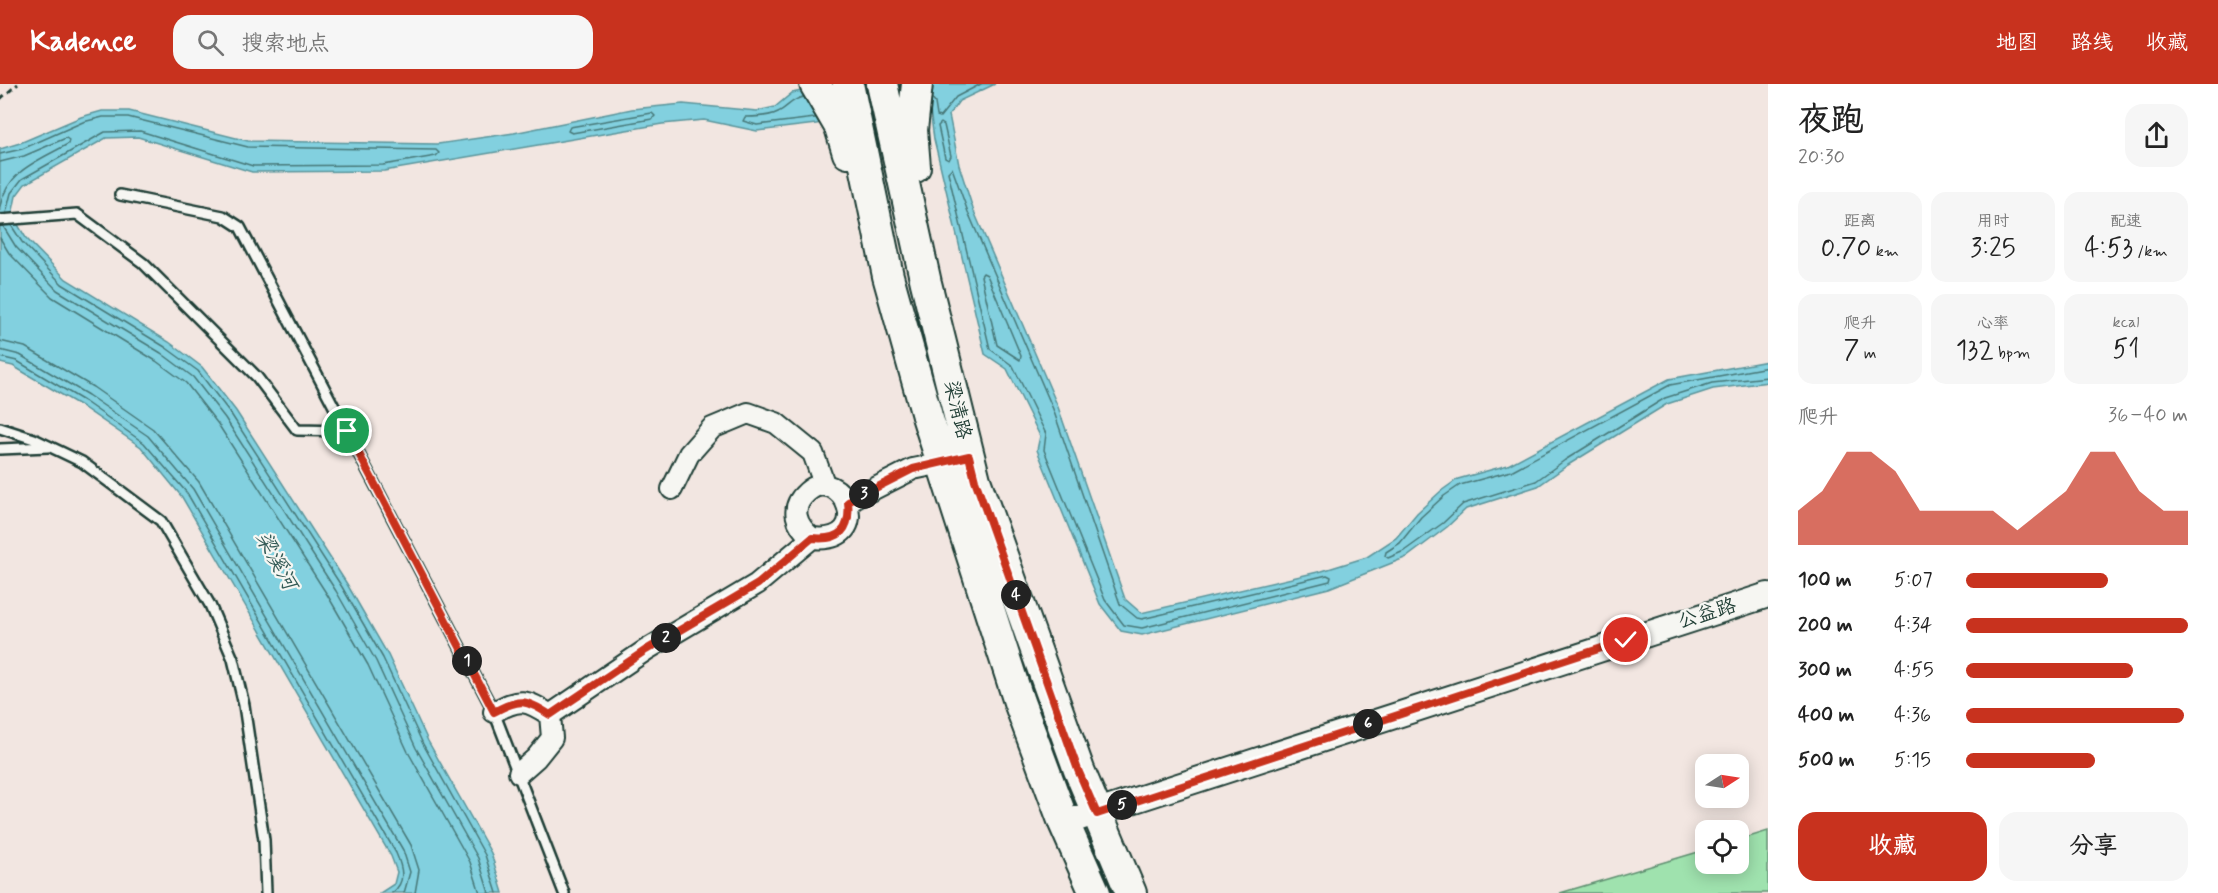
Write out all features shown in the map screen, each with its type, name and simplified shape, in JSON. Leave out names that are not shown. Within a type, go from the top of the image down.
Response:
[{"type":"main road","points":[[815,84],[840,127],[884,255]]},
{"type":"main road","name":"梁清路","points":[[848,84],[884,255],[921,395],[955,460],[975,480],[1078,770],[1131,893]]},
{"type":"main road","points":[[882,84],[902,131]]},
{"type":"main road","points":[[902,131],[917,84]]},
{"type":"main road","name":"梁清路","points":[[902,131],[955,460],[1019,702],[1064,823],[1095,893]]},
{"type":"street","points":[[672,489],[689,454],[712,428],[748,413],[776,423],[813,453],[825,486]]},
{"type":"street","points":[[848,502],[913,469],[955,460]]},
{"type":"street","points":[[825,486],[838,491],[848,502],[850,519],[842,532],[828,540],[812,538],[801,529],[796,514],[799,500],[810,489],[825,486]]},
{"type":"street","points":[[550,715],[646,650],[758,584],[812,538]]},
{"type":"street","name":"公益路","points":[[1064,823],[1768,595]]},
{"type":"street","points":[[494,712],[512,702],[533,704],[550,715]]},
{"type":"street","points":[[519,772],[536,758],[552,738],[550,715]]},
{"type":"lane","points":[[120,195],[223,216],[240,227],[494,712],[564,893]]},
{"type":"lane","points":[[0,220],[77,214],[143,263],[256,377],[297,430],[347,431]]},
{"type":"lane","points":[[0,428],[34,439],[82,462],[161,520],[210,605],[233,659],[244,705],[264,840],[266,893]]},
{"type":"lane","points":[[0,449],[52,447]]},
{"type":"path","points":[[0,99],[18,84]]},
{"type":"green space","points":[[1768,831],[1768,893],[1560,893],[1695,853],[1695,874],[1749,874],[1749,837]]},
{"type":"water","name":"梁溪河","points":[[835,84],[995,84],[959,101],[949,115],[959,165],[973,209],[1058,407],[1125,599],[1141,613],[1322,571],[1367,557],[1396,538],[1417,513],[1458,479],[1508,465],[1669,379],[1768,361],[1768,382],[1713,389],[1667,404],[1538,486],[1466,509],[1447,527],[1407,557],[1329,588],[1142,635],[1121,631],[1100,604],[1037,450],[1040,436],[1007,369],[985,354],[934,139],[929,103],[816,124],[757,131],[704,120],[662,124],[384,171],[252,172],[138,137],[106,138],[25,184],[16,196],[12,215],[26,238],[66,279],[169,342],[202,367],[236,411],[347,584],[388,655],[428,741],[491,853],[503,893],[380,893],[394,884],[397,872],[391,856],[182,497],[141,447],[81,406],[13,366],[0,363],[0,149],[102,111],[129,111],[248,141],[438,144],[514,133],[632,109],[683,104],[757,111],[775,107],[792,93]]},
{"type":"route","points":[[347,431],[494,712],[512,702],[533,704],[550,715],[646,650],[758,584],[812,538],[828,540],[842,532],[850,519],[848,502],[913,469],[969,456],[975,480],[1078,770],[1097,814],[1626,640]]}]
